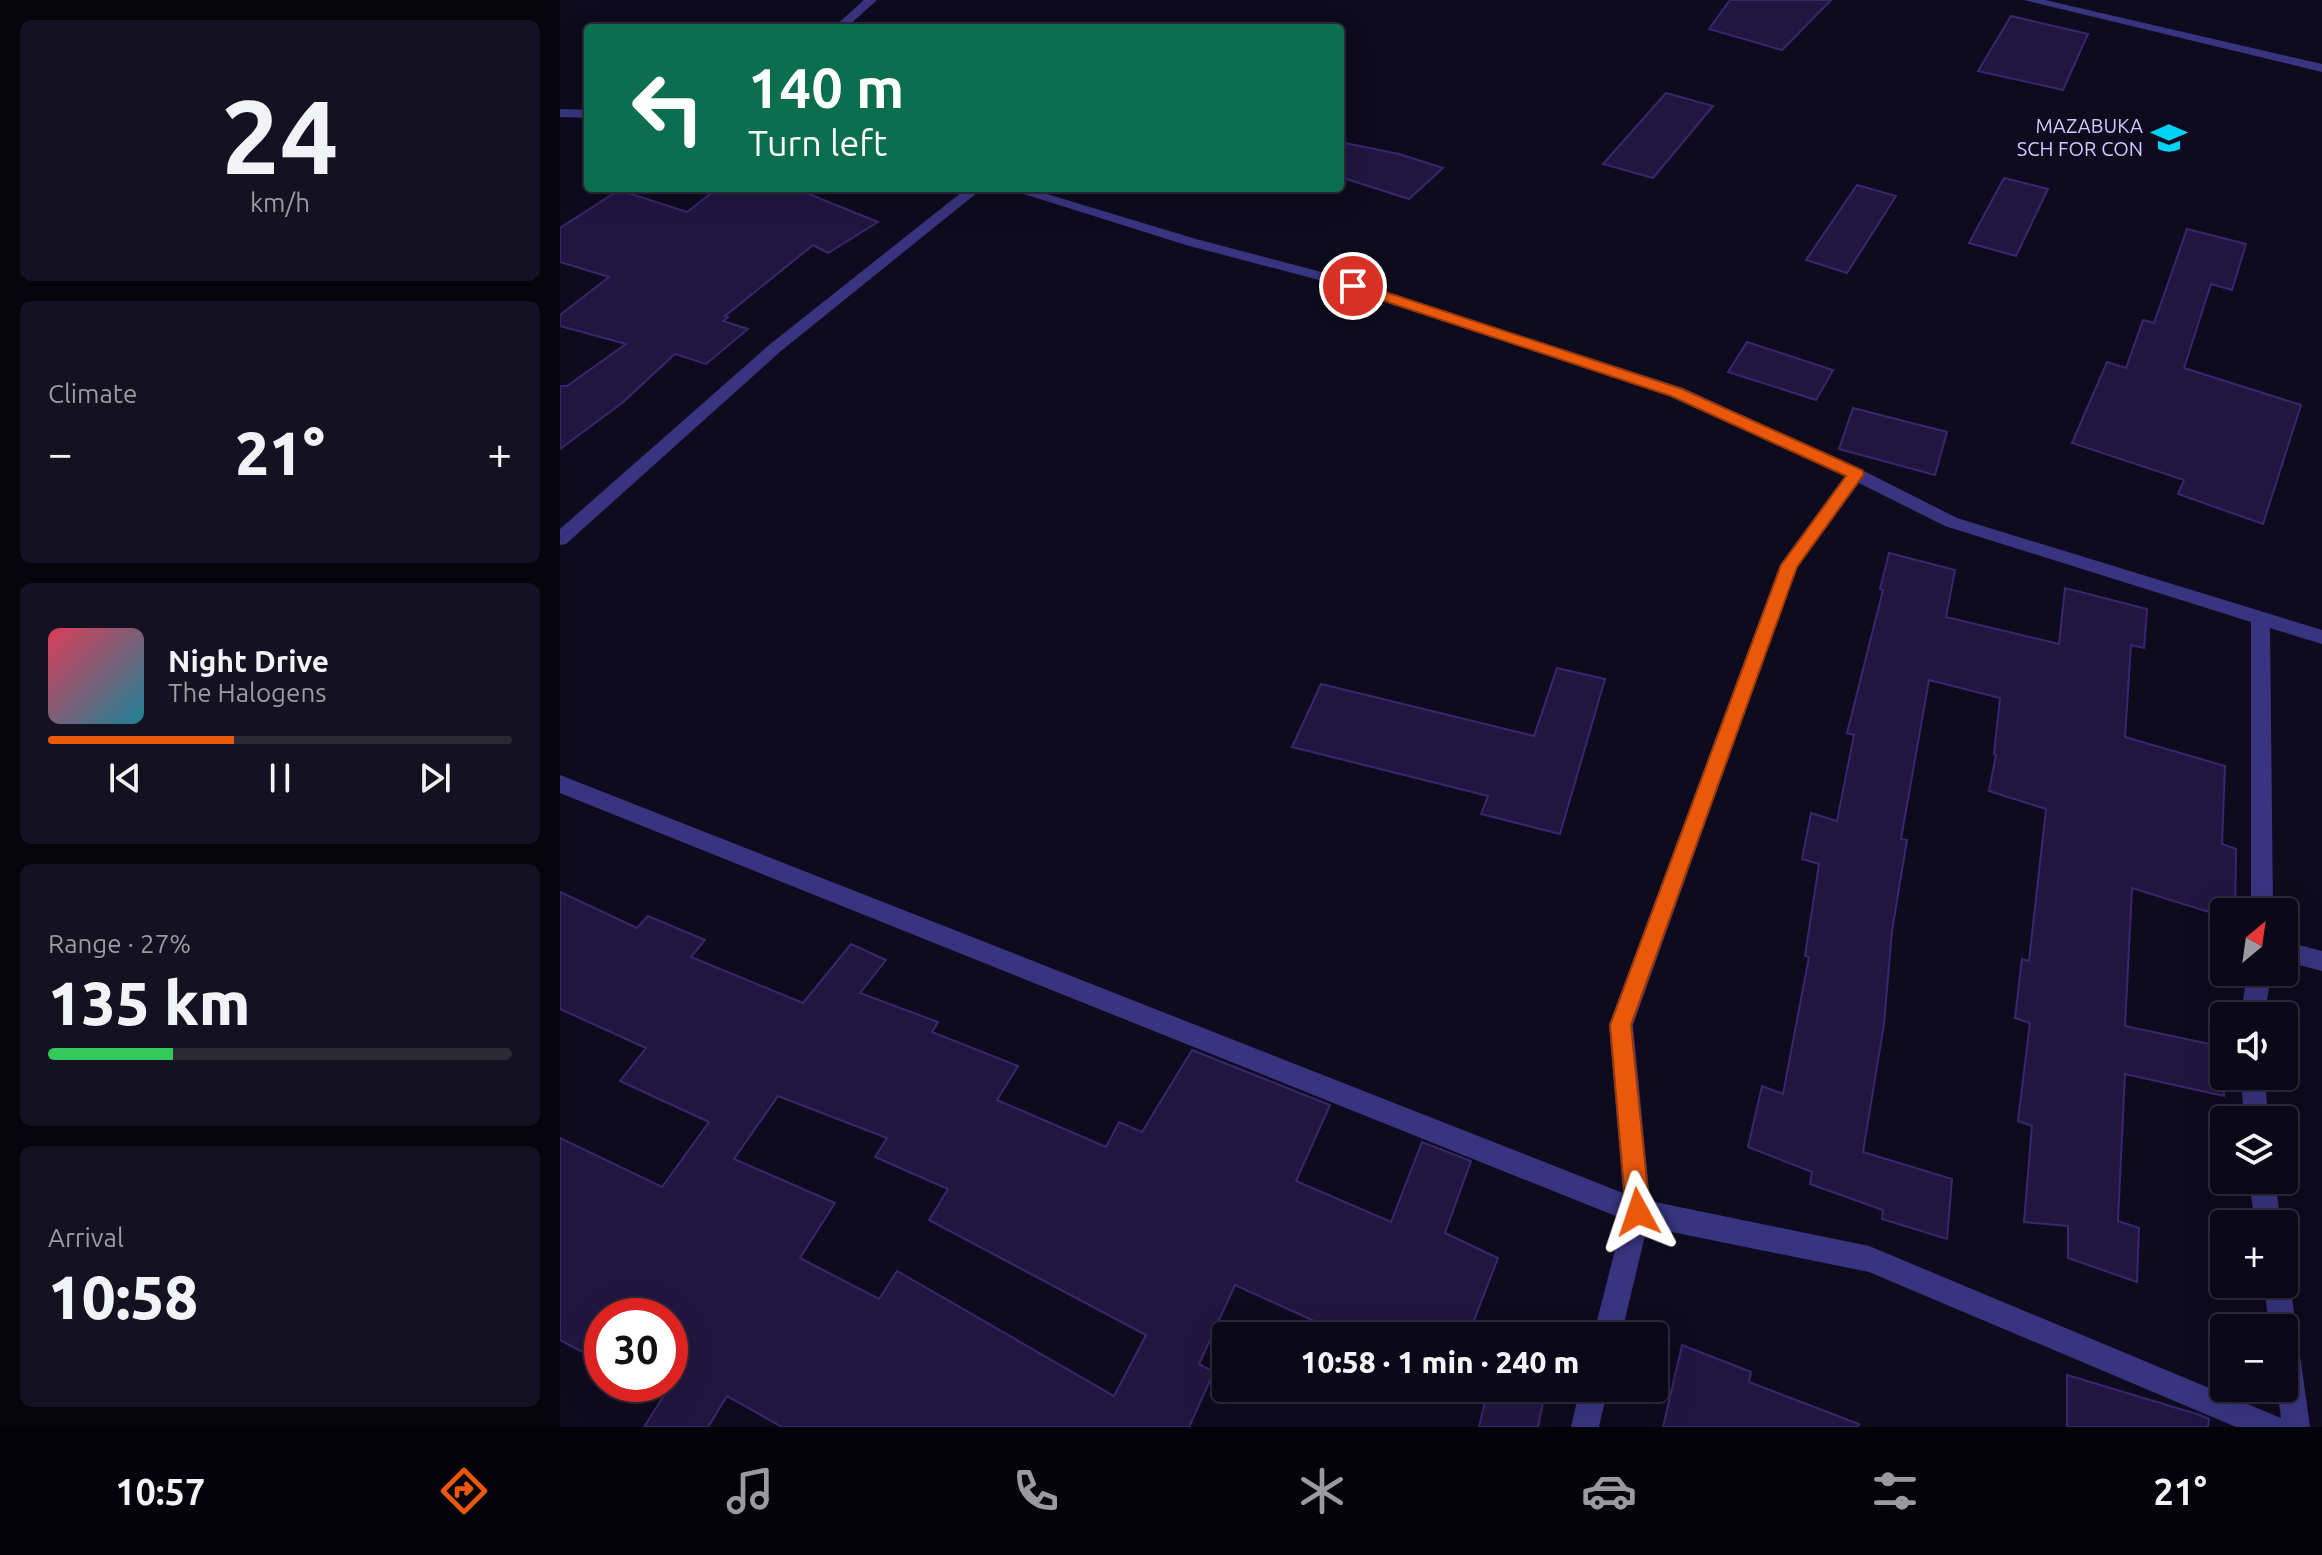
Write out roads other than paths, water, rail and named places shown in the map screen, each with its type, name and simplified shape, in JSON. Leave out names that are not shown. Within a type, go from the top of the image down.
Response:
[{"type":"street","points":[[844,24],[871,0]]},
{"type":"street","points":[[2030,0],[2322,68]]},
{"type":"street","points":[[560,113],[584,114]]},
{"type":"street","points":[[560,539],[775,348],[971,192]]},
{"type":"street","points":[[1025,192],[1191,242],[1324,277],[1677,392],[1856,474],[1951,522],[2322,637]]},
{"type":"street","points":[[1610,1322],[1638,1212],[1621,1025],[1789,565],[1856,474]]},
{"type":"street","points":[[2260,619],[2262,898]]},
{"type":"street","points":[[560,784],[1638,1212],[1869,1259],[2270,1427]]},
{"type":"street","points":[[2298,955],[2322,961]]},
{"type":"street","points":[[1585,1427],[1591,1402]]},
{"type":"street","points":[[2293,1402],[2296,1427]]},
{"type":"place","name":"MAZABUKA SCH FOR CON","points":[[2169,138]]}]
